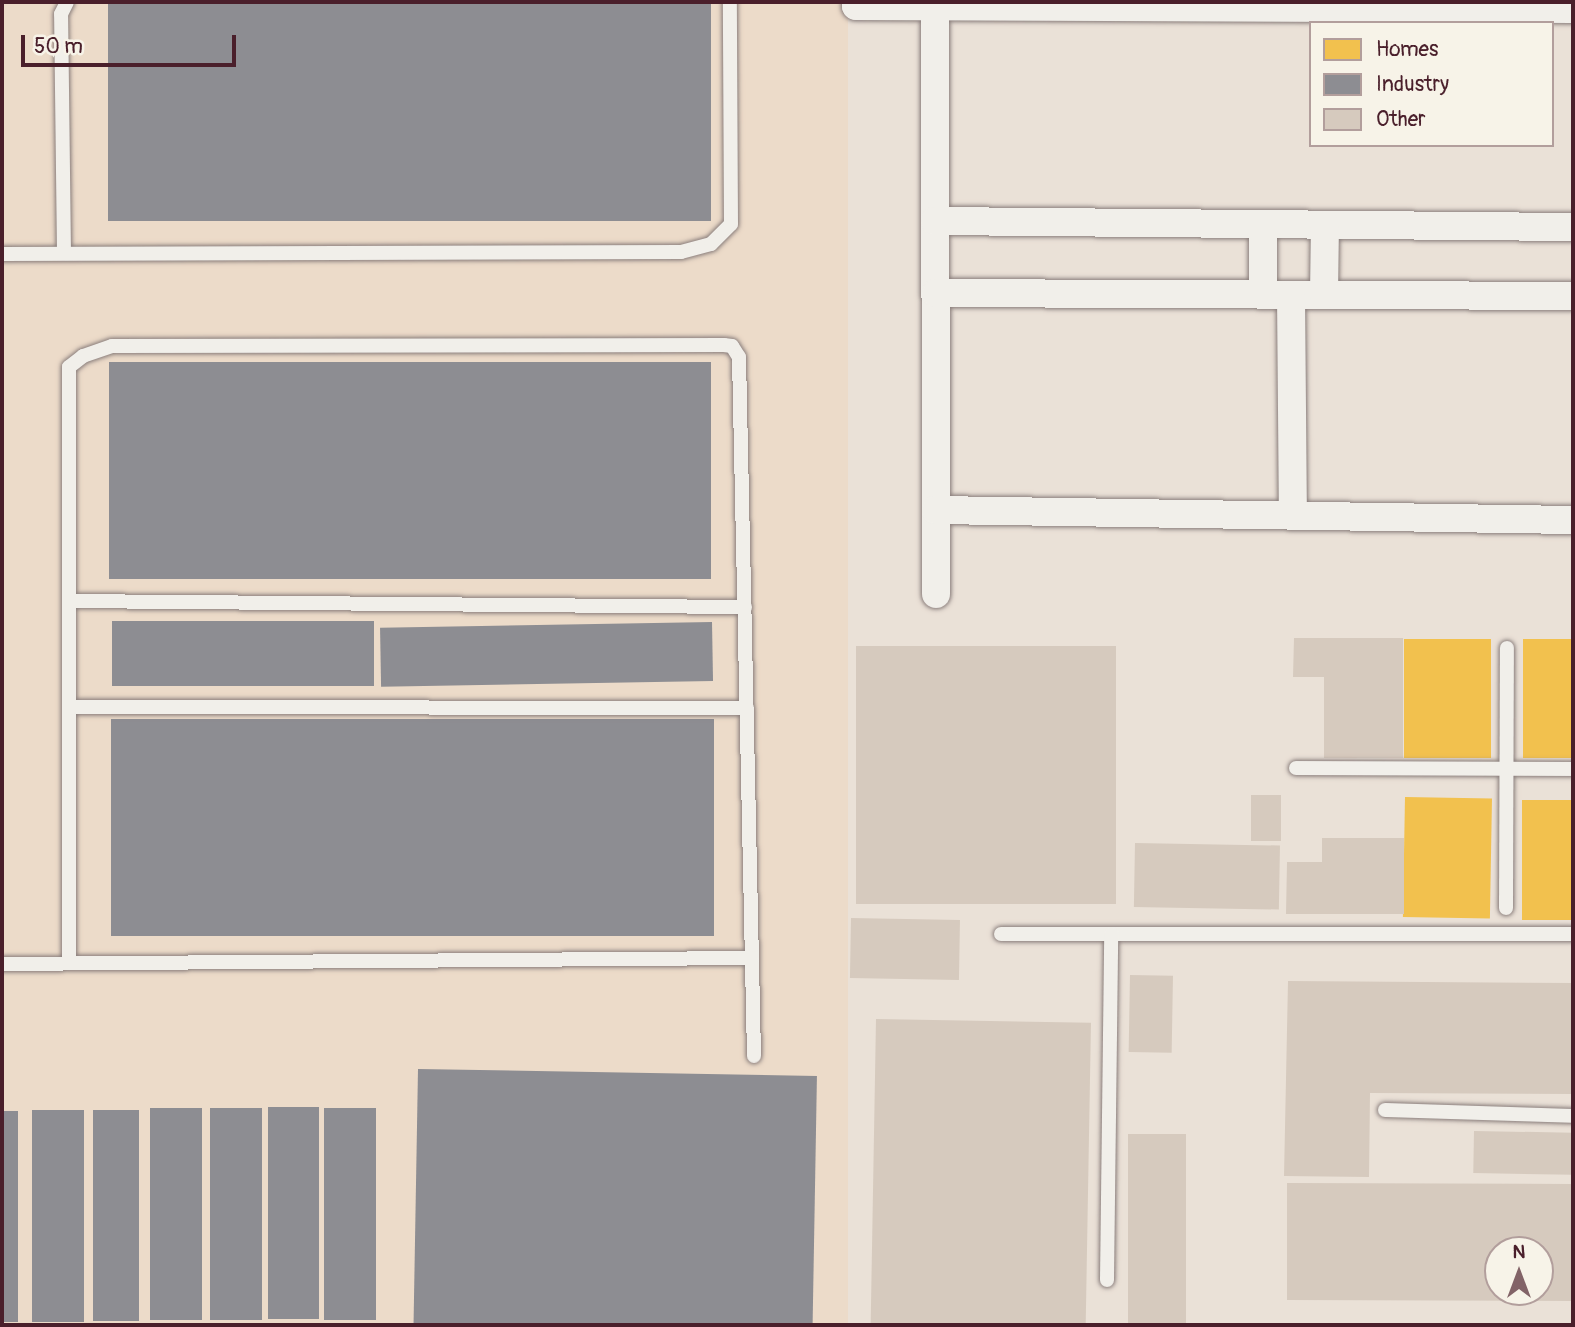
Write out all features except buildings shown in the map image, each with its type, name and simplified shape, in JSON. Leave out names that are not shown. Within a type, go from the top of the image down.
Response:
[{"type":"street","points":[[856,2],[856,6],[1573,9]]},
{"type":"street","points":[[936,6],[936,594]]},
{"type":"street","points":[[936,221],[1573,227]]},
{"type":"street","points":[[1264,224],[1277,295],[1293,516]]},
{"type":"street","points":[[1324,295],[1325,225]]},
{"type":"street","points":[[936,293],[1573,296]]},
{"type":"street","points":[[936,510],[1573,520]]},
{"type":"lane","points":[[64,253],[61,14],[67,2]]},
{"type":"lane","points":[[2,254],[681,252],[711,244],[731,224],[730,2]]},
{"type":"lane","points":[[69,962],[69,367],[83,356],[112,346],[733,346],[739,356],[754,1056]]},
{"type":"lane","points":[[69,601],[745,607]]},
{"type":"lane","points":[[1506,908],[1507,648]]},
{"type":"lane","points":[[69,707],[747,708]]},
{"type":"lane","points":[[1296,768],[1573,769]]},
{"type":"lane","points":[[1001,934],[1573,934]]},
{"type":"lane","points":[[1107,1280],[1111,934]]},
{"type":"lane","points":[[2,964],[752,958]]},
{"type":"lane","points":[[1385,1110],[1573,1116]]},
{"type":"shaded area","points":[[2,2],[848,2],[848,1325],[2,1325]]}]
